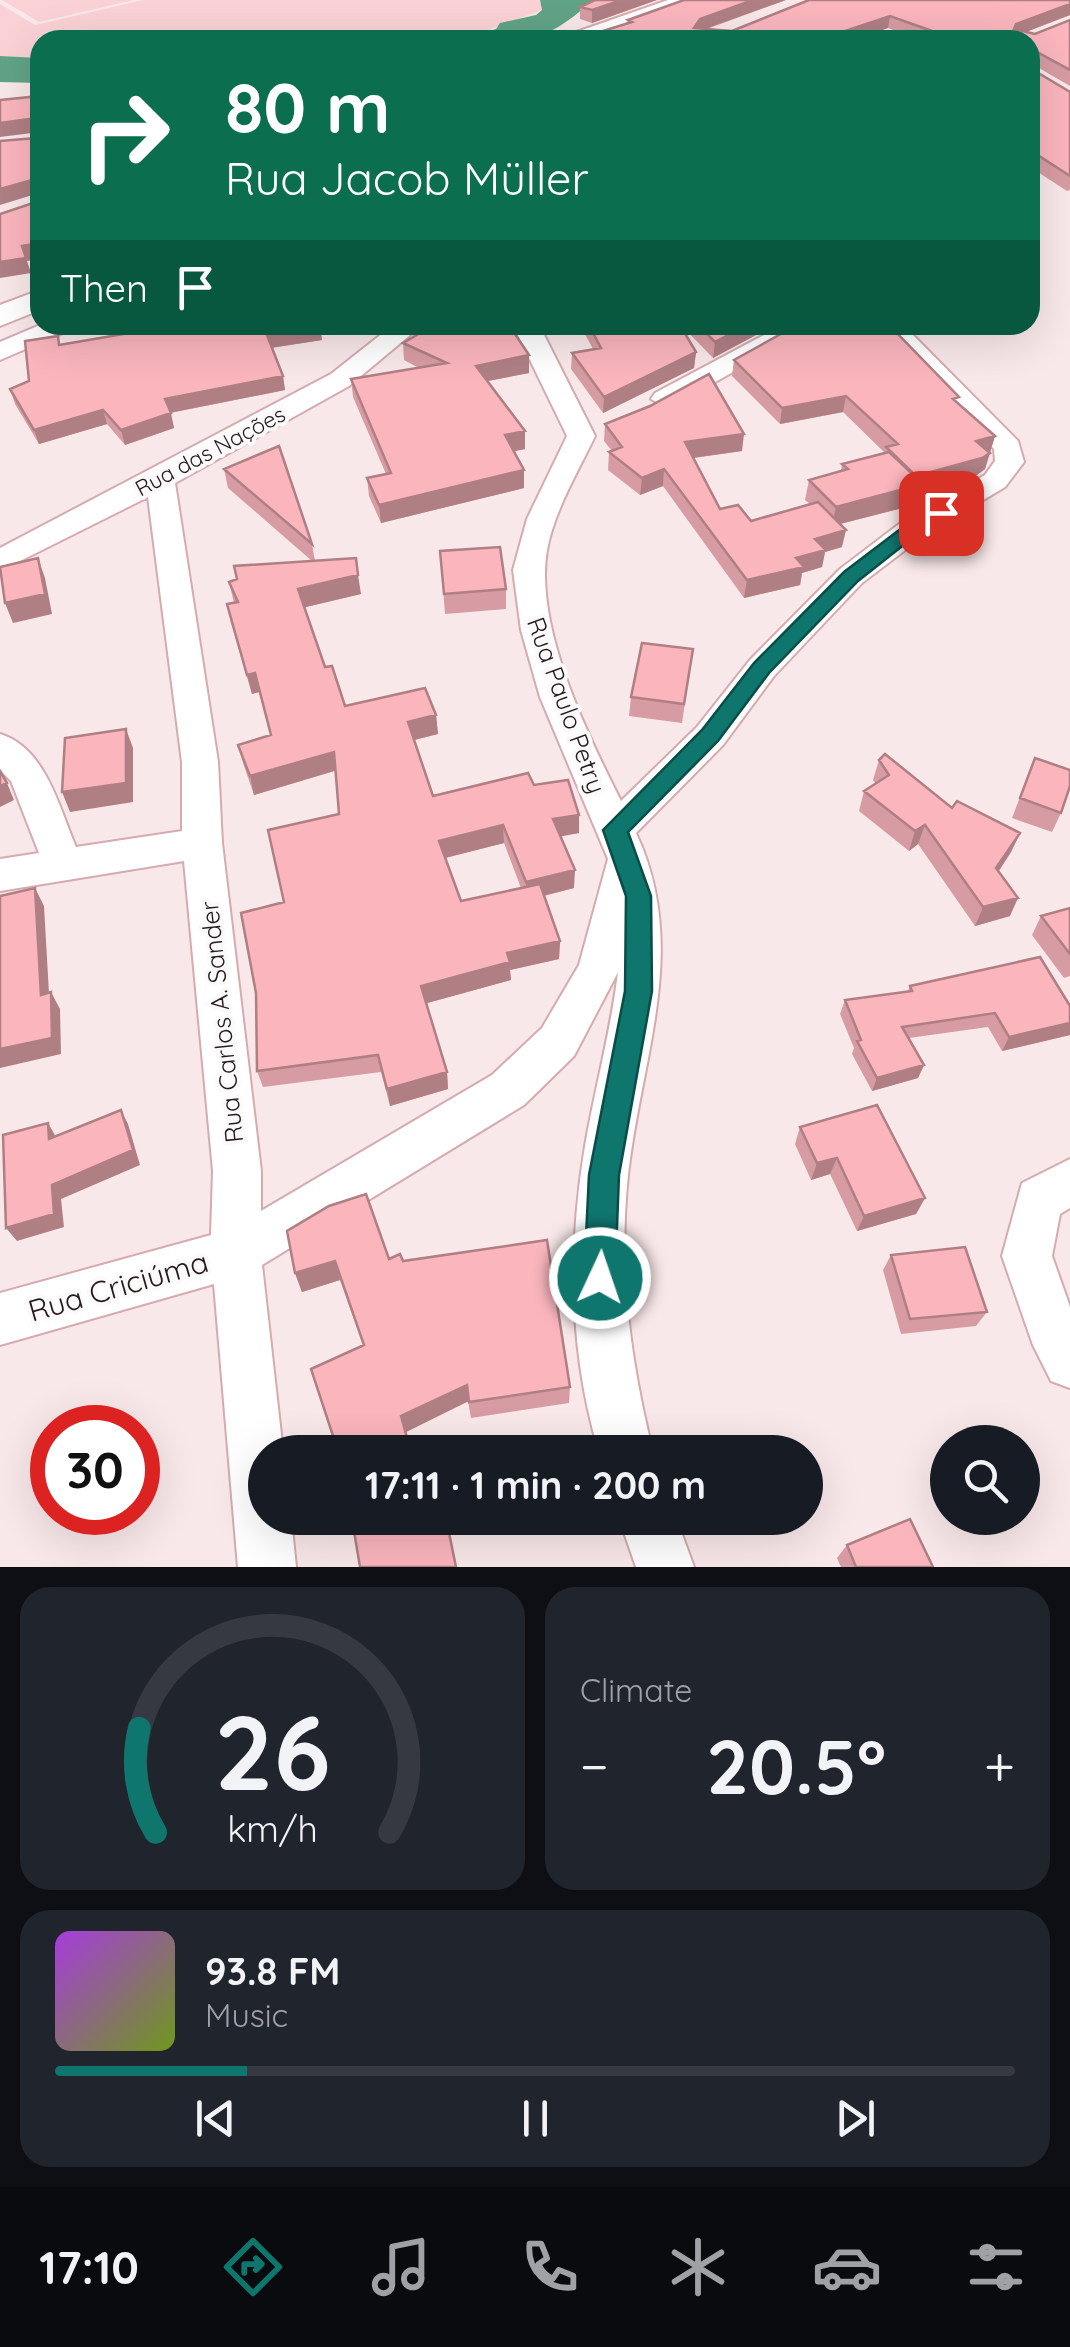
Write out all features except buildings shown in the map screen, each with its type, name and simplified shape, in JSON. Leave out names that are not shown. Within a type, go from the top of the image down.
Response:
[{"type":"main road","points":[[604,30],[688,0]]},
{"type":"main road","points":[[0,316],[30,302]]},
{"type":"street","points":[[0,352],[39,335]]},
{"type":"street","name":"Rua das Nações","points":[[0,561],[340,380],[396,335]]},
{"type":"street","name":"Rua Paulo Petry","points":[[532,335],[590,432],[532,547],[528,575],[533,617],[568,720],[639,896],[638,991],[604,1175],[600,1278],[609,1404],[620,1435]]},
{"type":"street","points":[[637,414],[783,335]]},
{"type":"street","points":[[620,845],[762,668],[851,576],[914,528],[995,481],[1010,462],[1008,447],[899,335]]},
{"type":"street","name":"Rua Carlos A. Sander","points":[[160,479],[200,762],[202,844],[238,1172],[236,1253],[267,1567]]},
{"type":"street","points":[[0,747],[27,774],[64,865]]},
{"type":"street","points":[[0,875],[202,844]]},
{"type":"street","name":"Rua Criciúma","points":[[0,1319],[236,1253],[508,1090],[558,1042],[599,968],[620,845]]},
{"type":"street","points":[[1070,1182],[1039,1200],[1027,1256],[1050,1327],[1070,1362]]},
{"type":"street","points":[[654,1535],[665,1567]]},
{"type":"shaded area","points":[[2,0],[134,0],[39,22]]},
{"type":"shaded area","points":[[143,0],[540,0],[542,10],[487,30],[30,30],[30,58],[0,56],[0,4],[35,25]]},
{"type":"shaded area","points":[[540,0],[593,0],[552,30],[493,30],[500,23],[536,15],[542,10]]},
{"type":"shaded area","points":[[0,56],[30,58],[30,83],[0,82]]},
{"type":"route","points":[[600,1278],[604,1175],[638,991],[639,896],[615,830],[710,736],[762,668],[851,576],[914,528],[941,513]]}]
